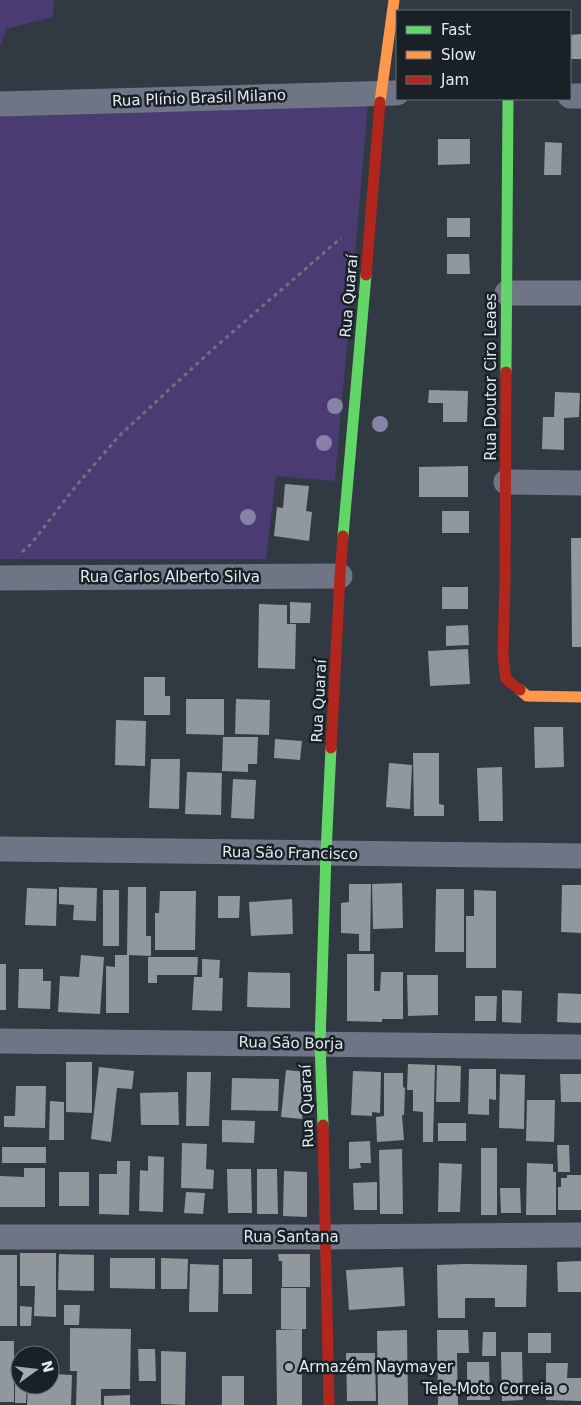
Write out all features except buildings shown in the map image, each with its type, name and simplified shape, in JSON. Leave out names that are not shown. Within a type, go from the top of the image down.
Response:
[{"type":"street","name":"Rua Quaraí","points":[[328,1405],[326,1237],[320,1044],[326,853],[340,576],[389,93],[394,0]]},
{"type":"street","name":"Rua Plínio Brasil Milano","points":[[0,104],[389,93]]},
{"type":"street","name":"Rua Doutor Ciro Leaes","points":[[508,100],[503,656],[506,679],[527,696],[581,697]]},
{"type":"street","points":[[507,293],[581,294]]},
{"type":"street","points":[[506,482],[581,483]]},
{"type":"street","name":"Rua Carlos Alberto Silva","points":[[0,578],[340,576]]},
{"type":"street","name":"Rua São Francisco","points":[[0,849],[581,856]]},
{"type":"street","name":"Rua São Borja","points":[[0,1040],[581,1046]]},
{"type":"street","name":"Rua Santana","points":[[0,1237],[581,1235]]},
{"type":"path","points":[[18,555],[31,544],[76,486],[119,436],[213,349],[344,236]]},
{"type":"shaded area","points":[[0,0],[54,0],[53,17],[6,29],[0,47]]},
{"type":"shaded area","points":[[368,104],[335,481],[276,476],[266,559],[0,559],[0,111]]},
{"type":"traffic: fast","points":[[506,372],[508,100]]},
{"type":"traffic: fast","points":[[343,536],[366,275]]},
{"type":"traffic: fast","points":[[323,1125],[320,1044],[331,748]]},
{"type":"traffic: slow","points":[[380,102],[394,0]]},
{"type":"traffic: slow","points":[[520,690],[527,696],[581,697]]},
{"type":"traffic: jam","points":[[366,275],[380,102]]},
{"type":"traffic: jam","points":[[506,372],[503,656],[506,679],[520,690]]},
{"type":"traffic: jam","points":[[331,748],[343,536]]},
{"type":"traffic: jam","points":[[323,1125],[329,1405]]},
{"type":"place","name":"Armazém Naymayer","points":[[289,1367]]},
{"type":"place","name":"Tele-Moto Correia","points":[[563,1389]]}]
